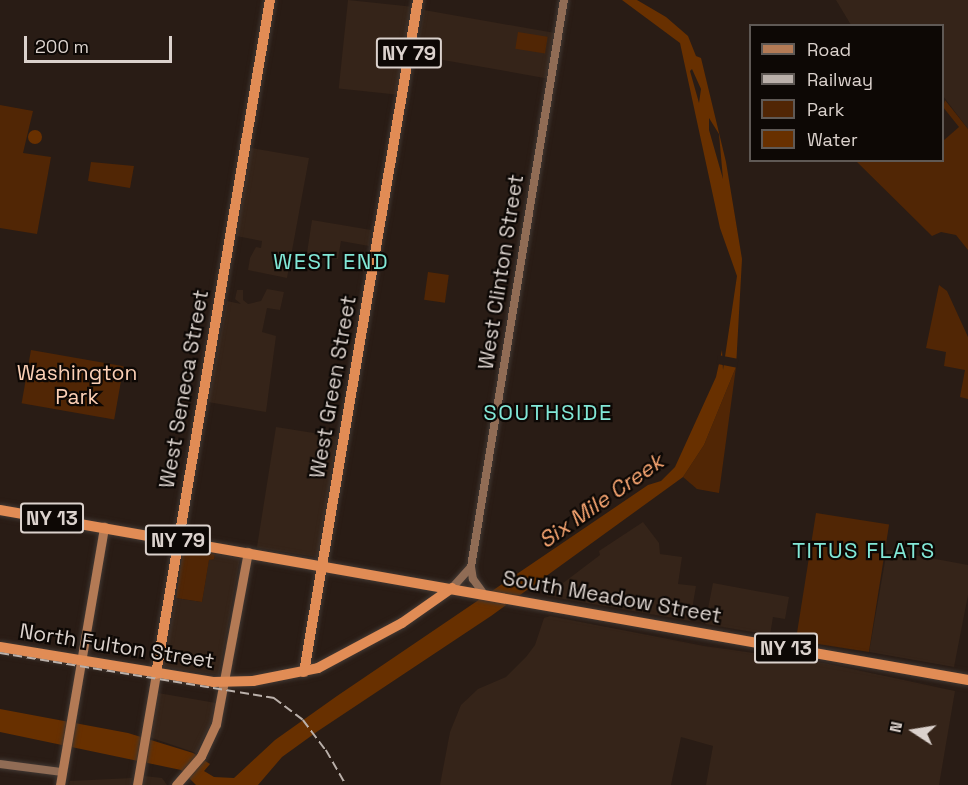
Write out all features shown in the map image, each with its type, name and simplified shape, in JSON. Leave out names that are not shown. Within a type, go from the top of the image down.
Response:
[{"type":"highway","name":"West Seneca Street","points":[[156,674],[270,0]]},
{"type":"highway","name":"West Green Street","points":[[304,672],[418,1]]},
{"type":"highway","name":"NY 13","points":[[0,510],[248,552]]},
{"type":"highway","name":"South Meadow Street","points":[[248,552],[968,680]]},
{"type":"highway","name":"North Fulton Street","points":[[0,647],[156,674],[227,682],[304,672],[395,627],[452,588]]},
{"type":"main road","name":"West Clinton Street","points":[[471,567],[564,0]]},
{"type":"main road","points":[[60,785],[104,527]]},
{"type":"main road","points":[[176,785],[201,756],[216,724],[227,682],[248,552]]},
{"type":"main road","points":[[452,588],[471,567]]},
{"type":"main road","points":[[471,567],[473,579],[484,594]]},
{"type":"main road","name":"West Seneca Street","points":[[137,785],[156,674]]},
{"type":"main road","points":[[0,764],[62,772]]},
{"type":"shaded area","points":[[348,0],[410,6],[400,95],[339,89]]},
{"type":"shaded area","points":[[836,0],[968,0],[968,129],[944,97],[944,24],[850,24]]},
{"type":"shaded area","points":[[424,10],[555,33],[547,78],[416,55]]},
{"type":"shaded area","points":[[251,148],[309,158],[287,278],[248,270],[250,258],[256,247],[261,248],[262,241],[236,236]]},
{"type":"shaded area","points":[[312,220],[371,230],[369,246],[341,241],[338,259],[307,253]]},
{"type":"shaded area","points":[[267,289],[284,292],[280,310],[267,308],[262,332],[276,336],[266,412],[208,402],[227,301],[241,304],[235,299],[237,290],[243,290],[243,300],[248,304],[261,301]]},
{"type":"shaded area","points":[[276,427],[337,437],[318,557],[257,547]]},
{"type":"shaded area","points":[[643,522],[659,543],[660,554],[682,557],[678,584],[696,586],[690,621],[546,596],[600,555],[599,551]]},
{"type":"shaded area","points":[[887,550],[968,565],[968,595],[954,667],[869,652]]},
{"type":"shaded area","points":[[215,554],[240,558],[219,675],[163,667],[176,598],[202,602],[209,559],[214,559]]},
{"type":"shaded area","points":[[713,583],[789,597],[785,619],[773,617],[770,635],[705,624]]},
{"type":"shaded area","points":[[550,616],[704,646],[824,663],[955,691],[939,785],[706,785],[713,746],[681,737],[671,785],[440,785],[450,732],[461,705],[478,689],[506,677],[526,657],[535,645],[544,618]]},
{"type":"shaded area","points":[[158,693],[222,704],[196,753],[149,737]]},
{"type":"shaded area","points":[[144,776],[162,778],[167,785],[141,785]]},
{"type":"shaded area","points":[[132,778],[131,785],[69,785],[70,781]]},
{"type":"green space","points":[[518,32],[548,37],[545,53],[515,49]]},
{"type":"green space","points":[[945,100],[968,129],[968,250],[956,235],[941,232],[932,236],[857,162],[944,162],[944,140],[959,127],[944,108]]},
{"type":"green space","points":[[0,105],[33,111],[23,153],[51,157],[37,234],[0,228]]},
{"type":"green space","points":[[91,162],[134,166],[130,188],[88,181]]},
{"type":"green space","points":[[428,272],[449,275],[445,303],[424,300]]},
{"type":"green space","points":[[939,285],[947,291],[968,337],[968,399],[960,397],[965,370],[944,366],[946,352],[926,348]]},
{"type":"green space","name":"Washington Park","points":[[31,350],[124,366],[114,420],[22,403]]},
{"type":"green space","points":[[736,367],[719,493],[697,489],[683,477],[704,445]]},
{"type":"green space","points":[[816,513],[889,525],[869,652],[796,640]]},
{"type":"green space","points":[[183,548],[215,554],[214,559],[209,560],[202,602],[176,598]]},
{"type":"water","points":[[622,0],[637,0],[666,17],[688,36],[696,56],[701,58],[726,162],[742,259],[736,367],[704,445],[683,477],[491,616],[282,757],[258,785],[196,785],[181,770],[0,732],[0,709],[128,733],[193,753],[210,764],[204,771],[214,777],[234,778],[275,740],[337,696],[648,485],[661,481],[675,467],[716,377],[722,350],[723,370],[737,276],[720,228],[680,43]],"holes":[[[692,69],[701,89],[699,103],[690,71]],[[709,118],[719,134],[723,179],[709,130]]]},
{"type":"water","points":[[32,130],[38,130],[42,137],[38,144],[32,144],[28,140],[28,134]]},
{"type":"pier","points":[[718,355],[739,359],[737,368],[716,364]]},
{"type":"railway","points":[[0,653],[274,698],[303,720],[326,750],[346,785]]},
{"type":"district","name":"WEST END","points":[[331,262]]},
{"type":"district","name":"SOUTHSIDE","points":[[548,413]]},
{"type":"district","name":"TITUS FLATS","points":[[864,551]]},
{"type":"water label","name":"Six Mile Creek","points":[[601,501]]}]
